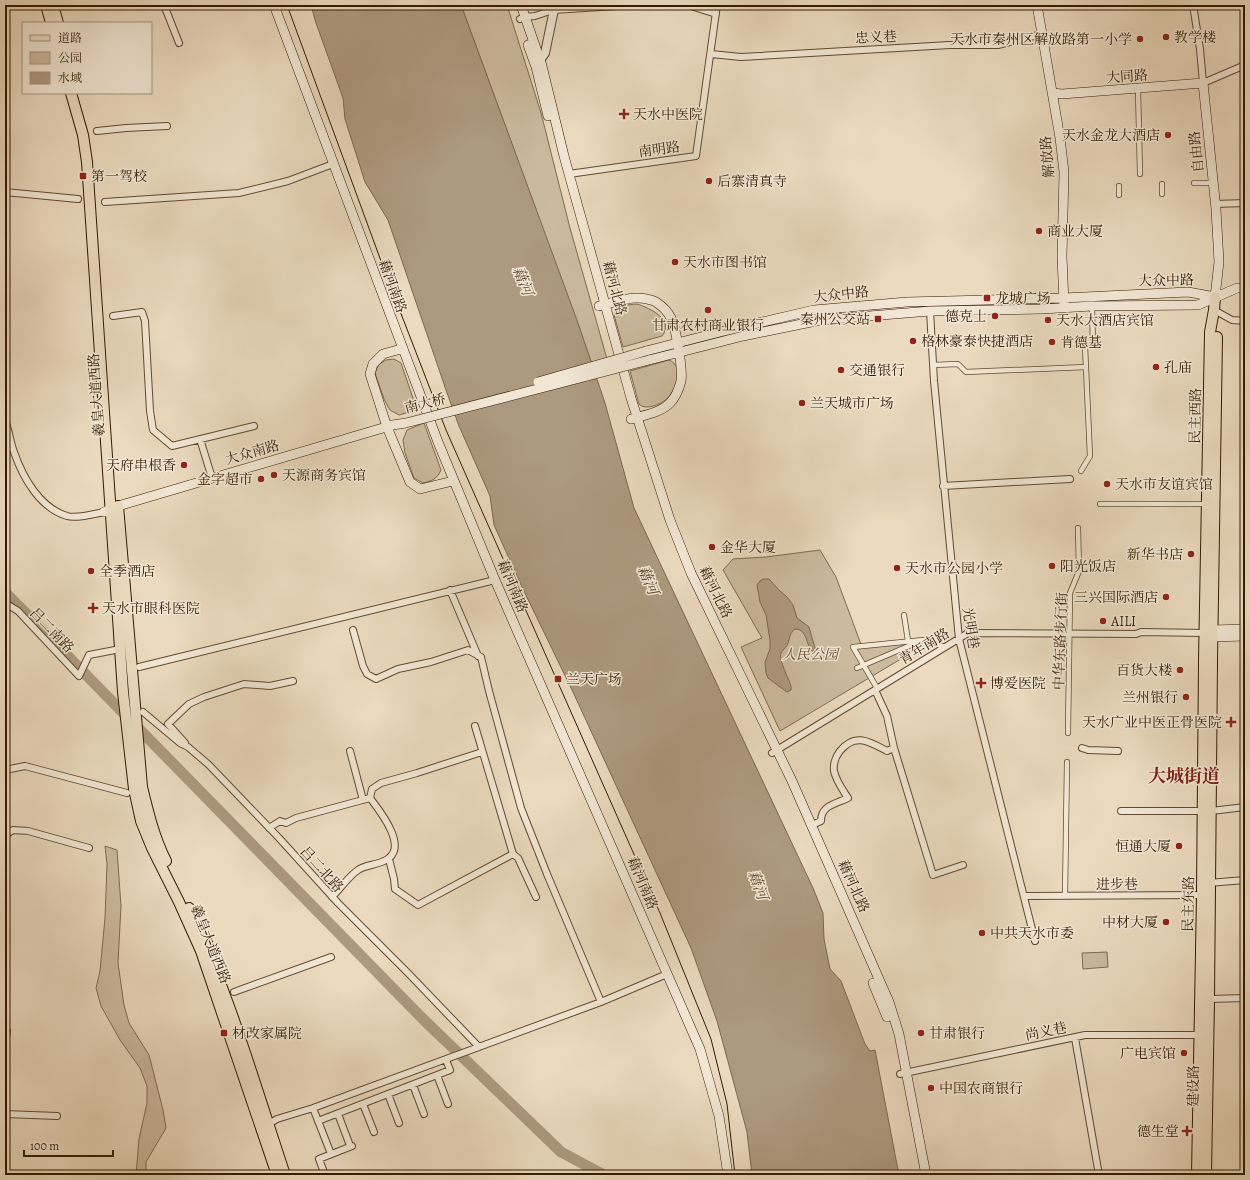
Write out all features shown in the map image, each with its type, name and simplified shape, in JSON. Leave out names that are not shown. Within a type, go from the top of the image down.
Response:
[{"type":"main road","points":[[46,5],[51,22]]},
{"type":"main road","points":[[53,5],[58,22]]},
{"type":"main road","name":"藉河南路","points":[[274,5],[401,349],[454,480],[495,580],[700,1049],[719,1116],[728,1175]]},
{"type":"main road","name":"藉河北路","points":[[514,5],[522,18]]},
{"type":"main road","name":"藉河北路","points":[[520,5],[522,18],[537,61],[569,174],[602,306]]},
{"type":"main road","name":"解放路","points":[[1037,5],[1053,93],[1064,172],[1062,257],[1064,303]]},
{"type":"main road","name":"藉河北路","points":[[537,61],[558,158],[602,306],[633,418],[691,573],[774,751],[885,1008],[903,1073],[926,1175]]},
{"type":"main road","name":"大同路","points":[[1053,93],[1062,94],[1138,89],[1203,83]]},
{"type":"main road","name":"自由路","points":[[1203,83],[1219,262],[1215,297]]},
{"type":"main road","name":"羲皇大道西路","points":[[71,94],[83,135],[87,162],[126,724],[134,789],[141,821],[152,848],[201,951],[265,1126],[285,1175]]},
{"type":"main road","name":"羲皇大道西路","points":[[78,94],[89,133],[94,162],[111,509],[134,696],[142,787],[149,817],[159,846],[206,945],[225,994],[265,1126],[277,1175]]},
{"type":"main road","points":[[1214,310],[1215,297],[1237,288],[1245,288]]},
{"type":"main road","name":"大众中路","points":[[677,347],[743,336],[821,320],[930,311],[1064,303],[1188,292],[1215,297]]},
{"type":"main road","name":"大众中路","points":[[648,355],[814,310],[907,302],[1064,303],[1092,306],[1198,305],[1215,297]]},
{"type":"main road","points":[[602,306],[630,298],[644,298],[656,303],[667,311],[672,319],[681,367],[681,380],[677,393],[670,403],[659,410],[633,418]]},
{"type":"main road","name":"民主西路","points":[[1210,633],[1207,504],[1210,332],[1214,310]]},
{"type":"main road","name":"民主西路","points":[[1210,633],[1217,333],[1214,310]]},
{"type":"main road","points":[[401,349],[383,354],[373,364],[370,374],[410,482],[420,489],[454,480]]},
{"type":"main road","name":"南大桥","points":[[390,426],[414,421],[648,355]]},
{"type":"main road","name":"大众南路","points":[[111,509],[390,426]]},
{"type":"main road","points":[[1210,633],[1245,629]]},
{"type":"main road","points":[[1210,633],[1245,636]]},
{"type":"main road","name":"民主东路","points":[[1210,633],[1206,883],[1210,998]]},
{"type":"main road","name":"藉河北路","points":[[774,751],[812,825],[889,1002],[899,1034],[903,1073],[920,1175]]},
{"type":"main road","name":"民主东路","points":[[1197,1175],[1198,1035],[1206,895]]},
{"type":"main road","name":"建设路","points":[[1206,1175],[1210,998]]},
{"type":"street","points":[[164,5],[179,43]]},
{"type":"street","points":[[522,18],[535,16],[554,8],[633,5]]},
{"type":"street","points":[[688,5],[716,14]]},
{"type":"street","name":"南明路","points":[[569,174],[696,156],[717,5]]},
{"type":"street","name":"自由路","points":[[1193,5],[1200,49],[1203,83]]},
{"type":"street","points":[[537,61],[545,53],[554,8]]},
{"type":"street","name":"忠义巷","points":[[710,54],[741,57],[950,45],[998,45],[1042,34]]},
{"type":"street","points":[[1203,83],[1245,65]]},
{"type":"street","points":[[1138,89],[1140,174]]},
{"type":"street","points":[[96,131],[166,126]]},
{"type":"street","points":[[105,202],[239,193],[288,181],[333,164]]},
{"type":"street","points":[[1194,183],[1213,183]]},
{"type":"street","points":[[1162,184],[1162,194]]},
{"type":"street","points":[[1119,186],[1119,195]]},
{"type":"street","points":[[5,192],[78,199]]},
{"type":"street","points":[[1215,204],[1245,203]]},
{"type":"street","points":[[1081,471],[1090,456],[1085,346],[1093,346],[1092,306]]},
{"type":"street","points":[[1214,310],[1232,320],[1245,321]]},
{"type":"street","name":"光明巷","points":[[930,311],[933,365],[959,639],[1035,941]]},
{"type":"street","points":[[113,316],[142,312],[145,321],[150,411],[153,430],[172,446],[254,426]]},
{"type":"street","points":[[933,365],[958,364],[966,372],[1086,367]]},
{"type":"street","points":[[5,420],[9,429],[14,452],[20,466],[30,486],[47,506],[68,517],[88,515],[111,509]]},
{"type":"street","points":[[200,439],[212,478]]},
{"type":"street","points":[[944,486],[1070,479]]},
{"type":"street","points":[[1100,504],[1207,504]]},
{"type":"street","name":"中华东路步行街","points":[[1068,733],[1070,593],[1079,571],[1078,528]]},
{"type":"street","points":[[139,667],[495,580]]},
{"type":"street","points":[[450,590],[478,656]]},
{"type":"street","name":"吕二南路","points":[[5,603],[18,611],[80,674],[89,655],[115,650]]},
{"type":"street","points":[[904,615],[908,642]]},
{"type":"street","points":[[354,630],[363,666],[367,674],[376,679],[398,669],[431,662],[468,650],[481,657],[521,808],[546,874],[602,1002]]},
{"type":"street","name":"青年南路","points":[[774,751],[968,633],[1210,633]]},
{"type":"street","points":[[857,668],[923,640]]},
{"type":"street","points":[[945,647],[923,640],[853,647],[876,689],[887,716],[894,748],[933,875],[963,864]]},
{"type":"street","points":[[188,747],[168,724],[189,704],[204,697],[244,684],[270,686],[293,681]]},
{"type":"street","name":"吕二北路","points":[[143,712],[208,764],[332,897],[477,1048]]},
{"type":"street","points":[[475,726],[512,854],[518,858],[536,897]]},
{"type":"street","points":[[812,825],[821,821],[821,814],[825,809],[848,798],[836,777],[834,769],[838,754],[848,742],[858,740],[870,742],[887,751],[894,748]]},
{"type":"street","points":[[1082,748],[1088,750],[1118,751]]},
{"type":"street","points":[[350,751],[363,800]]},
{"type":"street","points":[[332,897],[358,870],[389,859],[395,849],[394,838],[386,819],[370,798],[372,789],[381,783],[482,752]]},
{"type":"street","points":[[1065,896],[1067,762]]},
{"type":"street","points":[[5,770],[25,766],[127,793]]},
{"type":"street","points":[[269,828],[280,821],[286,823],[296,818],[370,798]]},
{"type":"street","points":[[1120,811],[1207,811],[1245,807]]},
{"type":"street","points":[[5,835],[13,830],[28,831],[88,848]]},
{"type":"street","points":[[389,859],[395,889],[418,905],[512,854]]},
{"type":"street","points":[[1206,883],[1245,880]]},
{"type":"street","name":"进步巷","points":[[1024,896],[1206,895]]},
{"type":"street","points":[[234,992],[331,957]]},
{"type":"street","points":[[265,1126],[277,1119],[313,1108],[602,1002],[667,974]]},
{"type":"street","points":[[1210,998],[1245,998]]},
{"type":"street","points":[[5,1045],[8,1031]]},
{"type":"street","name":"尚义巷","points":[[903,1073],[1085,1036],[1198,1035]]},
{"type":"street","points":[[1075,1038],[1100,1175]]},
{"type":"street","points":[[318,1121],[450,1070],[446,1060]]},
{"type":"street","points":[[437,1076],[448,1104]]},
{"type":"street","points":[[413,1085],[424,1114]]},
{"type":"street","points":[[388,1094],[399,1123]]},
{"type":"street","points":[[363,1104],[374,1132]]},
{"type":"street","points":[[313,1108],[331,1154]]},
{"type":"street","points":[[5,1114],[57,1116]]},
{"type":"street","points":[[325,1175],[319,1159],[351,1144],[338,1114]]},
{"type":"green space","points":[[461,5],[507,5],[541,113],[570,228],[607,359],[592,364]]},
{"type":"green space","points":[[637,304],[648,308],[659,316],[663,320],[665,330],[662,336],[623,347],[614,315],[620,307]]},
{"type":"green space","points":[[394,359],[401,363],[417,410],[399,415],[390,410],[384,399],[375,373],[379,364],[386,360]]},
{"type":"green space","points":[[669,360],[674,363],[678,374],[672,392],[664,401],[658,404],[651,407],[641,406],[639,404],[630,371]]},
{"type":"green space","points":[[424,423],[441,470],[438,476],[434,479],[423,483],[414,478],[405,453],[403,440],[407,430]]},
{"type":"green space","name":"人民公园","points":[[820,550],[836,577],[862,647],[920,641],[921,647],[780,731],[741,647],[762,638],[723,570],[733,559],[766,557]]},
{"type":"green space","points":[[105,846],[117,850],[121,906],[118,963],[124,1005],[129,1023],[149,1055],[166,1128],[146,1162],[146,1175],[136,1175],[139,1139],[147,1103],[147,1086],[140,1068],[120,1040],[101,1006],[96,988],[100,971],[105,918],[107,864]]},
{"type":"green space","points":[[1107,952],[1108,967],[1083,969],[1082,953]]},
{"type":"water","name":"藉河","points":[[311,5],[461,5],[578,323],[605,403],[634,508],[813,888],[823,913],[824,939],[830,969],[841,981],[865,1044],[870,1051],[875,1050],[899,1175],[752,1175],[747,1132],[717,1021],[691,948],[494,525],[490,496],[459,426],[388,220],[365,182],[345,119],[343,98]]},
{"type":"water","points":[[763,579],[769,579],[787,597],[793,605],[797,618],[809,627],[815,648],[813,652],[810,649],[804,634],[799,630],[795,629],[790,635],[780,656],[791,686],[791,690],[787,692],[768,678],[766,673],[765,662],[770,649],[770,640],[766,615],[760,602],[757,585]]},
{"type":"waterway","points":[[5,592],[422,1018],[561,1152],[604,1175]]},
{"type":"tram line","points":[[287,5],[388,280],[446,430],[660,913],[711,1039],[727,1104],[735,1175]]},
{"type":"place","name":"教学楼","points":[[1166,37]]},
{"type":"place","name":"天水市秦州区解放路第一小学","points":[[1140,39]]},
{"type":"place","name":"天水中医院","points":[[624,114]]},
{"type":"place","name":"天水金龙大酒店","points":[[1168,135]]},
{"type":"place","name":"第一驾校","points":[[83,176]]},
{"type":"place","name":"后寨清真寺","points":[[709,181]]},
{"type":"place","name":"商业大厦","points":[[1039,231]]},
{"type":"place","name":"天水市图书馆","points":[[675,262]]},
{"type":"place","name":"龙城广场","points":[[987,298]]},
{"type":"place","name":"甘肃农村商业银行","points":[[708,310]]},
{"type":"place","name":"德克士","points":[[995,316]]},
{"type":"place","name":"秦州公交站","points":[[878,319]]},
{"type":"place","name":"天水大酒店宾馆","points":[[1048,320]]},
{"type":"place","name":"格林豪泰快捷酒店","points":[[913,341]]},
{"type":"place","name":"肯德基","points":[[1052,342]]},
{"type":"place","name":"孔庙","points":[[1156,367]]},
{"type":"place","name":"交通银行","points":[[841,370]]},
{"type":"place","name":"兰天城市广场","points":[[802,403]]},
{"type":"place","name":"天府串根香","points":[[184,465]]},
{"type":"place","name":"天源商务宾馆","points":[[274,475]]},
{"type":"place","name":"金字超市","points":[[261,479]]},
{"type":"place","name":"天水市友谊宾馆","points":[[1107,484]]},
{"type":"place","name":"金华大厦","points":[[712,547]]},
{"type":"place","name":"新华书店","points":[[1191,554]]},
{"type":"place","name":"阳光饭店","points":[[1052,566]]},
{"type":"place","name":"天水市公园小学","points":[[897,568]]},
{"type":"place","name":"全季酒店","points":[[91,571]]},
{"type":"place","name":"三兴国际酒店","points":[[1166,597]]},
{"type":"place","name":"天水市眼科医院","points":[[93,608]]},
{"type":"place","name":"AILI","points":[[1103,621]]},
{"type":"place","name":"百货大楼","points":[[1180,670]]},
{"type":"place","name":"兰天广场","points":[[558,679]]},
{"type":"place","name":"博爱医院","points":[[981,683]]},
{"type":"place","name":"兰州银行","points":[[1186,697]]},
{"type":"place","name":"天水广业中医正骨医院","points":[[1231,722]]},
{"type":"place","name":"恒通大厦","points":[[1179,846]]},
{"type":"place","name":"中材大厦","points":[[1166,922]]},
{"type":"place","name":"中共天水市委","points":[[982,933]]},
{"type":"place","name":"材改家属院","points":[[224,1033]]},
{"type":"place","name":"甘肃银行","points":[[921,1033]]},
{"type":"place","name":"广电宾馆","points":[[1184,1053]]},
{"type":"place","name":"中国农商银行","points":[[931,1088]]},
{"type":"place","name":"德生堂","points":[[1187,1131]]},
{"type":"district","name":"大城街道","points":[[1184,776]]}]
